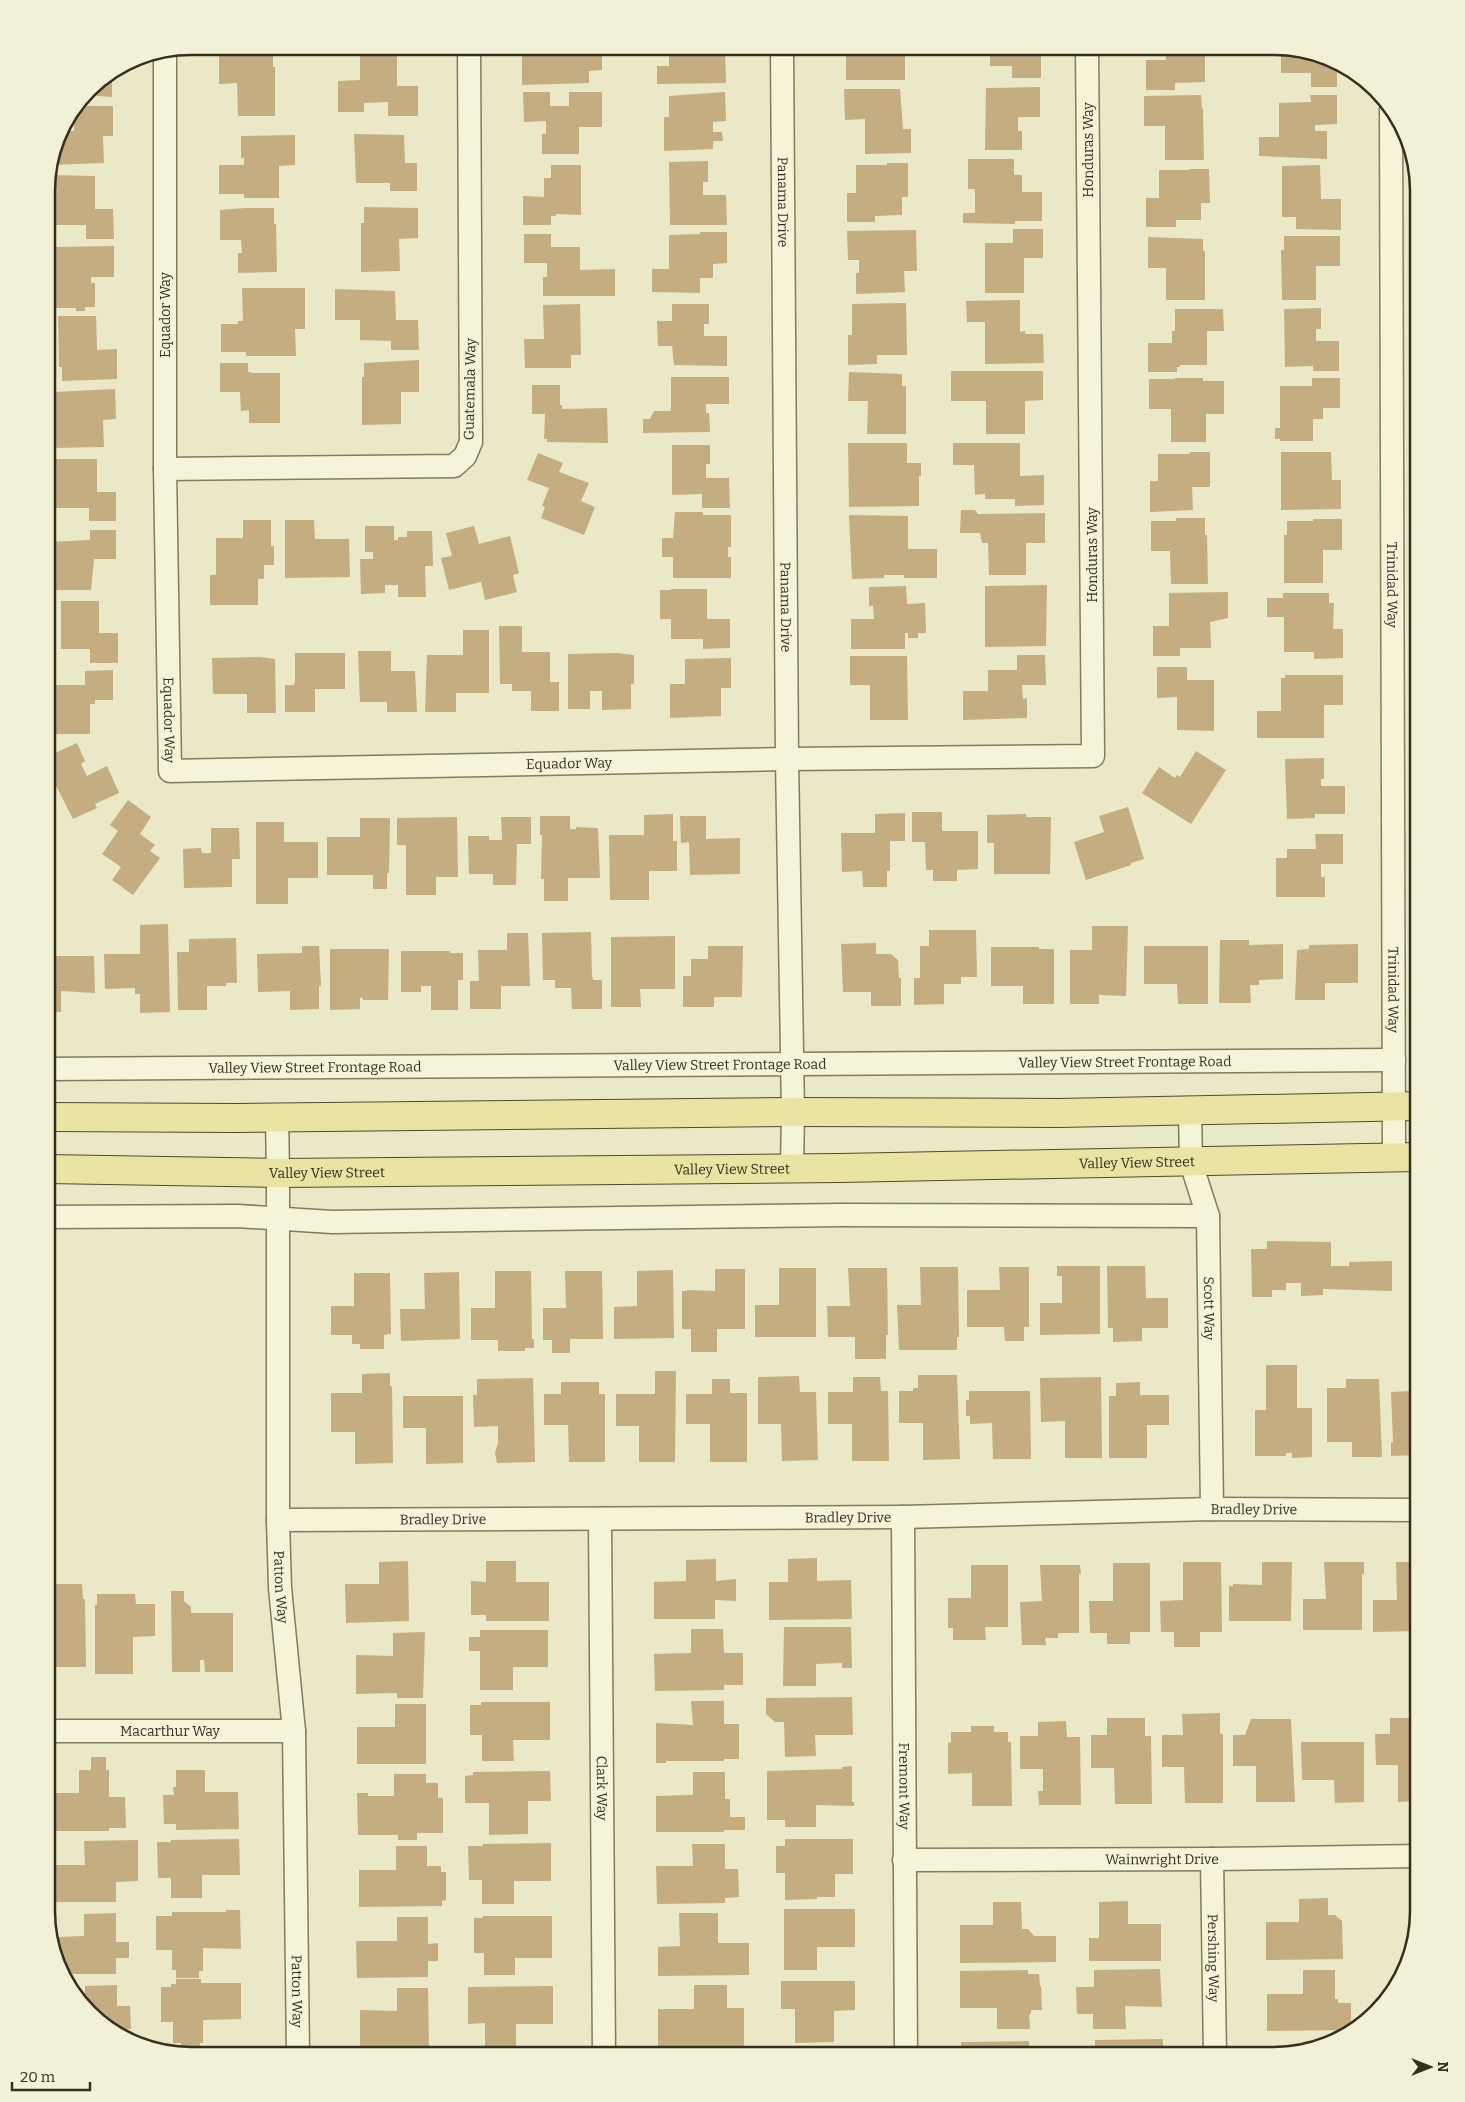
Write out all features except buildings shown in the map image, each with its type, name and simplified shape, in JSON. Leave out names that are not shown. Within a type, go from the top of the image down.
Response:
[{"type":"main road","points":[[55,1117],[277,1117],[793,1112],[1058,1113],[1407,1106]]},
{"type":"main road","name":"Valley View Street","points":[[55,1169],[278,1173],[1191,1163],[1406,1157]]},
{"type":"street","name":"Guatemala Way","points":[[165,470],[454,466],[465,456],[471,442],[469,55]]},
{"type":"street","name":"Panama Drive","points":[[782,55],[792,1168]]},
{"type":"street","name":"Honduras Way","points":[[787,759],[1093,756],[1087,55]]},
{"type":"street","name":"Equador Way","points":[[165,58],[165,470],[170,771],[787,759]]},
{"type":"street","name":"Trinidad Way","points":[[1391,122],[1394,1060],[1407,1106],[1406,1157]]},
{"type":"street","name":"Valley View Street Frontage Road","points":[[55,1069],[1394,1060]]},
{"type":"street","name":"Scott Way","points":[[1190,1110],[1191,1163],[1208,1216],[1212,1509]]},
{"type":"street","name":"Patton Way","points":[[277,1117],[278,1520],[280,1588],[294,1731],[298,2047]]},
{"type":"street","points":[[55,1217],[210,1216],[332,1222],[841,1215],[1208,1216]]},
{"type":"street","name":"Bradley Drive","points":[[278,1520],[903,1516],[1212,1509],[1410,1510]]},
{"type":"street","name":"Fremont Way","points":[[903,1516],[906,2047]]},
{"type":"street","name":"Clark Way","points":[[600,1519],[604,2047]]},
{"type":"street","name":"Macarthur Way","points":[[55,1731],[294,1731]]},
{"type":"street","name":"Wainwright Drive","points":[[904,1860],[1410,1856]]},
{"type":"street","name":"Pershing Way","points":[[1212,1859],[1215,2047]]}]
